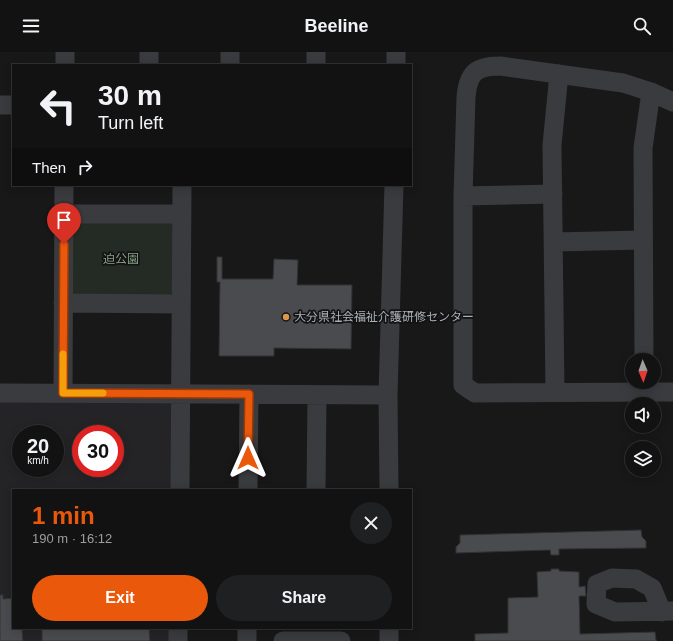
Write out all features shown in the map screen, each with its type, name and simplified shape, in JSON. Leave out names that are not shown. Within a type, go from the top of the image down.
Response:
[{"type":"street","points":[[65,52],[65,64]]},
{"type":"street","points":[[148,64],[149,52]]},
{"type":"street","points":[[230,52],[230,64]]},
{"type":"street","points":[[316,52],[316,64]]},
{"type":"street","points":[[396,52],[396,64]]},
{"type":"street","points":[[625,388],[555,392],[475,393],[463,385],[463,196],[467,88],[473,75],[479,69],[485,66],[500,66],[623,83],[651,92],[673,102]]},
{"type":"street","points":[[555,392],[552,145],[559,74]]},
{"type":"street","points":[[644,353],[643,148],[651,92]]},
{"type":"street","points":[[0,104],[12,105]]},
{"type":"street","points":[[63,393],[64,186]]},
{"type":"street","points":[[180,489],[182,186]]},
{"type":"street","points":[[389,489],[388,395],[394,186]]},
{"type":"street","points":[[463,196],[553,194]]},
{"type":"street","points":[[64,214],[182,214]]},
{"type":"street","points":[[554,242],[643,240]]},
{"type":"street","points":[[63,303],[181,304]]},
{"type":"street","points":[[656,389],[673,392]]},
{"type":"street","points":[[0,393],[388,395]]},
{"type":"street","points":[[248,489],[249,394]]},
{"type":"street","points":[[316,489],[317,395]]},
{"type":"street","points":[[178,629],[178,641]]},
{"type":"street","points":[[247,629],[247,641]]},
{"type":"street","points":[[315,629],[315,641]]},
{"type":"street","points":[[389,629],[389,641]]},
{"type":"street","points":[[283,641],[341,641]]},
{"type":"shaded area","points":[[0,401],[170,402],[173,406],[173,489],[12,489],[12,629],[172,629],[172,641],[0,641]]},
{"type":"green space","name":"迫公園","points":[[74,219],[169,219],[174,224],[173,292],[167,298],[68,294],[69,225]]},
{"type":"building","name":"大分県社会福祉介護研修センター","points":[[217,257],[222,257],[222,279],[273,279],[274,259],[298,260],[297,285],[352,285],[351,349],[274,348],[274,356],[219,356],[220,282],[217,282]]},
{"type":"building","points":[[641,530],[642,537],[646,541],[646,548],[559,549],[559,555],[551,555],[550,550],[456,553],[456,547],[460,543],[460,535]]},
{"type":"building","points":[[551,569],[579,572],[579,587],[585,586],[586,596],[579,596],[580,634],[655,632],[657,641],[475,641],[475,634],[508,633],[508,598],[538,597],[537,572],[551,571]]},
{"type":"building","points":[[0,595],[3,595],[3,599],[12,598],[12,629],[22,629],[23,641],[0,641]]},
{"type":"building","points":[[42,629],[149,629],[150,641],[42,641]]},
{"type":"slow traffic","points":[[63,354],[63,393],[103,393]]},
{"type":"place","name":"大分県社会福祉介護研修センター","points":[[286,317]]},
{"type":"route","points":[[64,244],[63,393],[249,394],[248,458]]}]
